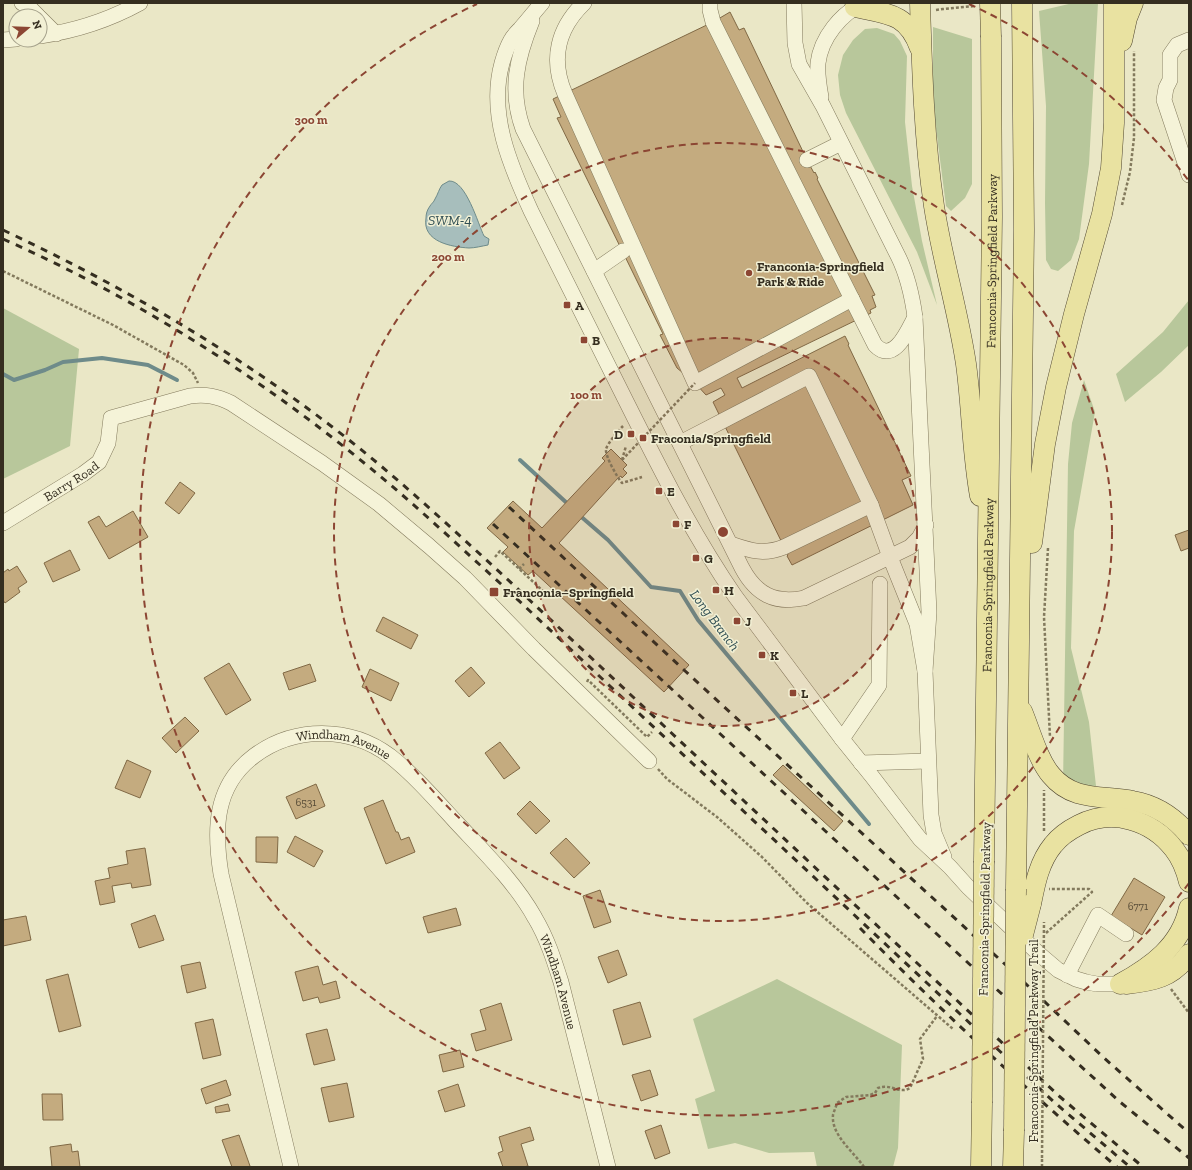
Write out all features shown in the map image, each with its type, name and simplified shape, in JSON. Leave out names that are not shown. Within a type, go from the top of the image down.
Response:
[{"type":"main road","points":[[1013,1167],[1024,230],[1022,3]]},
{"type":"main road","points":[[1019,640],[1050,416],[1064,352],[1107,191],[1113,145],[1115,78],[1114,3]]},
{"type":"main road","points":[[1115,78],[1127,18],[1133,3]]},
{"type":"main road","name":"Franconia-Springfield Parkway","points":[[981,1167],[992,217],[991,36],[984,4]]},
{"type":"main road","points":[[860,5],[895,16],[905,22],[914,33],[922,52]]},
{"type":"main road","points":[[925,7],[922,52],[925,119],[932,186],[937,222],[966,363],[976,472],[989,548]]},
{"type":"main road","points":[[1019,702],[1046,768],[1060,784],[1075,793],[1090,797],[1134,801],[1155,807],[1173,818],[1189,835]]},
{"type":"main road","points":[[1015,970],[1037,910],[1037,878],[1041,866],[1052,846],[1066,833],[1086,821],[1105,817],[1128,818],[1140,822],[1159,833],[1175,850],[1186,871],[1189,882]]},
{"type":"main road","points":[[1120,984],[1146,969],[1165,952],[1184,926],[1189,908]]},
{"type":"main road","points":[[1120,984],[1162,978],[1174,970],[1189,954]]},
{"type":"street","points":[[584,3],[572,16],[563,31],[558,47],[558,73],[562,88],[695,383],[852,299]]},
{"type":"street","points":[[710,3],[711,16],[875,345],[882,350],[894,349],[898,346],[915,317]]},
{"type":"street","points":[[794,3],[796,43],[799,64],[823,106],[903,266],[910,288],[915,317],[926,525],[929,623],[925,671],[930,806],[932,825],[936,841],[950,867]]},
{"type":"street","points":[[48,35],[93,24],[131,5]]},
{"type":"street","points":[[823,106],[818,78],[818,62],[822,47],[826,39],[842,18],[860,5]]},
{"type":"street","points":[[540,6],[523,42],[517,71],[515,85],[517,109],[520,120],[527,137],[747,578],[757,589],[771,597],[788,600],[804,598],[910,546],[922,533],[926,525]]},
{"type":"street","points":[[540,6],[510,41],[502,64],[498,83],[498,106],[502,133],[514,173],[523,193],[658,465],[694,531],[735,596],[916,835],[950,867],[968,887],[1058,970],[1086,982],[1098,984],[1120,984]]},
{"type":"street","points":[[48,26],[56,34]]},
{"type":"street","points":[[1189,40],[1177,45],[1170,55],[1170,80],[1166,88],[1164,100],[1189,175]]},
{"type":"street","points":[[807,160],[841,143]]},
{"type":"street","points":[[594,271],[623,251]]},
{"type":"street","points":[[680,443],[809,376],[871,505],[890,557],[905,591],[917,624],[925,671]]},
{"type":"street","points":[[201,394],[214,396],[226,401],[322,463],[379,504],[430,546],[465,578],[649,761]]},
{"type":"street","name":"Barry Road","points":[[3,523],[84,474],[99,462],[108,443],[111,418],[201,394]]},
{"type":"street","points":[[731,544],[748,550],[762,552],[773,551],[871,505]]},
{"type":"street","points":[[848,577],[862,579],[905,591]]},
{"type":"street","points":[[842,739],[879,685],[880,584]]},
{"type":"street","name":"Windham Avenue","points":[[291,1167],[221,874],[218,856],[217,832],[220,807],[224,795],[235,776],[250,759],[279,741],[301,735],[325,733],[340,734],[357,739],[377,748],[389,756],[411,775],[442,807],[491,860],[528,905],[553,957],[561,982],[608,1167]]},
{"type":"street","points":[[861,763],[928,761]]},
{"type":"street","points":[[1067,975],[1098,915],[1126,934]]},
{"type":"path","points":[[925,7],[943,9],[984,4]]},
{"type":"path","points":[[1121,208],[1130,172],[1134,138],[1134,44]]},
{"type":"path","points":[[3,271],[113,325],[184,365],[193,373],[201,394]]},
{"type":"path","points":[[626,446],[622,460],[695,383]]},
{"type":"path","points":[[619,430],[606,448],[606,454],[622,483],[642,477]]},
{"type":"path","points":[[1048,546],[1044,617],[1050,739]]},
{"type":"path","points":[[495,557],[500,551],[544,591],[538,596]]},
{"type":"path","points":[[519,569],[524,564]]},
{"type":"path","points":[[649,761],[667,779],[718,817],[762,857],[807,903],[953,1029]]},
{"type":"path","points":[[1044,788],[1044,835]]},
{"type":"path","points":[[1043,889],[1089,889],[1092,892],[1046,933]]},
{"type":"path","name":"Franconia-Springfield Parkway Trail","points":[[1037,910],[1042,1167]]},
{"type":"path","points":[[1169,986],[1189,1013]]},
{"type":"path","points":[[864,1167],[842,1141],[834,1126],[833,1114],[837,1103],[846,1097],[863,1096],[875,1093],[878,1088],[882,1086],[904,1091],[910,1088],[923,1059],[920,1039],[937,1016]]},
{"type":"green space","points":[[1073,3],[1098,3],[1089,164],[1079,239],[1071,260],[1058,271],[1051,269],[1046,260],[1046,106],[1039,11]]},
{"type":"green space","points":[[933,27],[972,39],[972,184],[965,198],[951,211],[946,206],[933,105]]},
{"type":"green space","points":[[877,28],[894,34],[900,41],[907,56],[905,122],[912,186],[922,241],[937,305],[917,252],[846,113],[840,95],[838,75],[843,55],[853,40],[865,29]]},
{"type":"green space","points":[[1189,300],[1189,345],[1161,372],[1125,402],[1116,374],[1163,332]]},
{"type":"green space","points":[[3,308],[79,349],[70,446],[3,479]]},
{"type":"green space","points":[[1084,380],[1095,412],[1074,531],[1071,648],[1089,722],[1096,786],[1063,785],[1068,464],[1072,423]]},
{"type":"green space","points":[[777,979],[902,1045],[898,1148],[893,1167],[817,1167],[814,1152],[769,1153],[735,1143],[708,1149],[695,1099],[715,1091],[693,1019]]},
{"type":"water","name":"SWM-4","points":[[449,181],[461,187],[466,195],[484,236],[489,239],[488,245],[469,248],[455,246],[440,242],[433,238],[429,233],[426,226],[427,210],[435,200],[442,185]]},
{"type":"building","name":"Franconia-Springfield Park & Ride","points":[[730,12],[739,30],[744,28],[807,160],[814,173],[815,172],[818,178],[817,179],[875,295],[872,296],[876,307],[870,310],[871,313],[737,378],[742,388],[845,336],[911,476],[902,480],[913,505],[792,565],[713,402],[725,395],[721,388],[706,395],[695,383],[677,368],[660,335],[663,334],[557,118],[561,117],[553,99],[713,22]]},
{"type":"building","points":[[611,449],[627,465],[623,469],[627,473],[622,478],[621,476],[618,478],[559,543],[689,665],[664,692],[533,571],[528,575],[503,552],[508,547],[487,528],[513,501],[542,528],[605,461],[602,458]]},
{"type":"building","points":[[180,482],[195,493],[179,514],[165,503]]},
{"type":"building","points":[[133,511],[148,537],[109,559],[88,522],[99,516],[106,527]]},
{"type":"building","points":[[1189,530],[1189,548],[1181,551],[1175,535]]},
{"type":"building","points":[[70,550],[80,570],[53,582],[44,563]]},
{"type":"building","points":[[17,566],[27,582],[18,588],[20,592],[5,603],[3,600],[3,573],[8,569],[9,571]]},
{"type":"building","points":[[383,617],[418,635],[411,649],[376,631]]},
{"type":"building","points":[[229,663],[251,700],[226,715],[204,678]]},
{"type":"building","points":[[310,664],[316,681],[289,690],[283,673]]},
{"type":"building","points":[[471,667],[485,683],[469,697],[455,681]]},
{"type":"building","points":[[370,669],[399,683],[391,701],[362,687]]},
{"type":"building","points":[[185,717],[199,731],[176,753],[162,738]]},
{"type":"building","points":[[500,742],[520,768],[504,779],[485,753]]},
{"type":"building","points":[[127,760],[151,771],[140,798],[115,788]]},
{"type":"building","points":[[783,765],[843,821],[834,831],[773,775]]},
{"type":"building","points":[[316,784],[325,806],[296,819],[286,797]]},
{"type":"building","points":[[383,800],[396,832],[398,832],[401,840],[409,837],[415,852],[386,864],[364,808]]},
{"type":"building","points":[[530,801],[550,821],[536,834],[517,814]]},
{"type":"building","points":[[295,836],[323,851],[314,867],[287,852]]},
{"type":"building","points":[[256,837],[278,837],[277,863],[256,862]]},
{"type":"building","points":[[566,838],[590,863],[574,878],[550,853]]},
{"type":"building","points":[[145,848],[151,885],[132,888],[131,883],[112,886],[115,902],[100,905],[95,881],[110,878],[108,868],[128,864],[126,851]]},
{"type":"building","points":[[1134,878],[1165,897],[1142,935],[1111,916]]},
{"type":"building","points":[[600,890],[611,922],[594,928],[583,896]]},
{"type":"building","points":[[456,908],[461,925],[428,933],[423,917]]},
{"type":"building","points":[[155,915],[164,940],[139,948],[131,924]]},
{"type":"building","points":[[26,916],[31,940],[3,946],[3,920]]},
{"type":"building","points":[[618,950],[627,975],[608,983],[598,957]]},
{"type":"building","points":[[200,962],[206,988],[187,993],[181,966]]},
{"type":"building","points":[[318,966],[323,985],[336,981],[340,998],[320,1003],[318,997],[303,1001],[295,972]]},
{"type":"building","points":[[68,974],[81,1026],[59,1032],[46,980]]},
{"type":"building","points":[[640,1002],[651,1037],[623,1045],[613,1010]]},
{"type":"building","points":[[501,1003],[512,1040],[476,1051],[471,1034],[486,1030],[480,1010]]},
{"type":"building","points":[[213,1019],[221,1055],[203,1059],[195,1023]]},
{"type":"building","points":[[327,1029],[335,1060],[314,1065],[306,1034]]},
{"type":"building","points":[[460,1050],[464,1067],[443,1072],[439,1055]]},
{"type":"building","points":[[650,1070],[658,1095],[641,1101],[632,1075]]},
{"type":"building","points":[[226,1080],[231,1095],[206,1104],[201,1089]]},
{"type":"building","points":[[347,1083],[354,1117],[329,1122],[321,1088]]},
{"type":"building","points":[[458,1084],[465,1106],[445,1112],[438,1091]]},
{"type":"building","points":[[42,1094],[62,1094],[63,1120],[43,1120]]},
{"type":"building","points":[[228,1104],[230,1111],[216,1113],[215,1107]]},
{"type":"building","points":[[661,1125],[670,1153],[655,1159],[645,1131]]},
{"type":"building","points":[[530,1127],[534,1140],[521,1144],[528,1166],[503,1167],[498,1153],[503,1151],[499,1137]]},
{"type":"building","points":[[239,1135],[250,1166],[248,1167],[232,1167],[222,1140]]},
{"type":"building","points":[[71,1144],[72,1152],[78,1151],[80,1167],[52,1167],[50,1147]]},
{"type":"waterway","name":"Long Branch","points":[[3,374],[14,380],[45,370],[63,362],[102,358],[148,365],[177,380]]},
{"type":"waterway","name":"Long Branch","points":[[520,460],[569,505]]},
{"type":"waterway","name":"Long Branch","points":[[578,514],[608,540],[651,587],[680,591],[698,620],[869,824]]},
{"type":"railway","points":[[3,230],[47,251],[173,319],[253,370],[292,397],[376,462],[506,578],[1059,1096],[1143,1167]]},
{"type":"railway","points":[[3,239],[103,288],[200,344],[292,407],[380,476],[501,584],[1054,1102],[1130,1167]]},
{"type":"railway","points":[[509,507],[684,670],[1008,967],[1103,1057],[1189,1133]]},
{"type":"railway","points":[[493,524],[1120,1102],[1189,1158]]},
{"type":"railway","points":[[860,928],[922,990],[986,1050],[1117,1167]]},
{"type":"place","name":"Franconia-Springfield Park & Ride","points":[[749,273]]},
{"type":"place","name":"A","points":[[567,305]]},
{"type":"place","name":"B","points":[[584,340]]},
{"type":"place","name":"D","points":[[631,434]]},
{"type":"place","name":"Fraconia/Springfield","points":[[643,438]]},
{"type":"place","name":"E","points":[[659,491]]},
{"type":"place","name":"F","points":[[676,524]]},
{"type":"place","name":"G","points":[[696,558]]},
{"type":"place","name":"H","points":[[716,590]]},
{"type":"place","name":"Franconia–Springfield","points":[[494,592]]},
{"type":"place","name":"J","points":[[737,621]]},
{"type":"place","name":"K","points":[[762,655]]},
{"type":"place","name":"L","points":[[793,693]]}]
